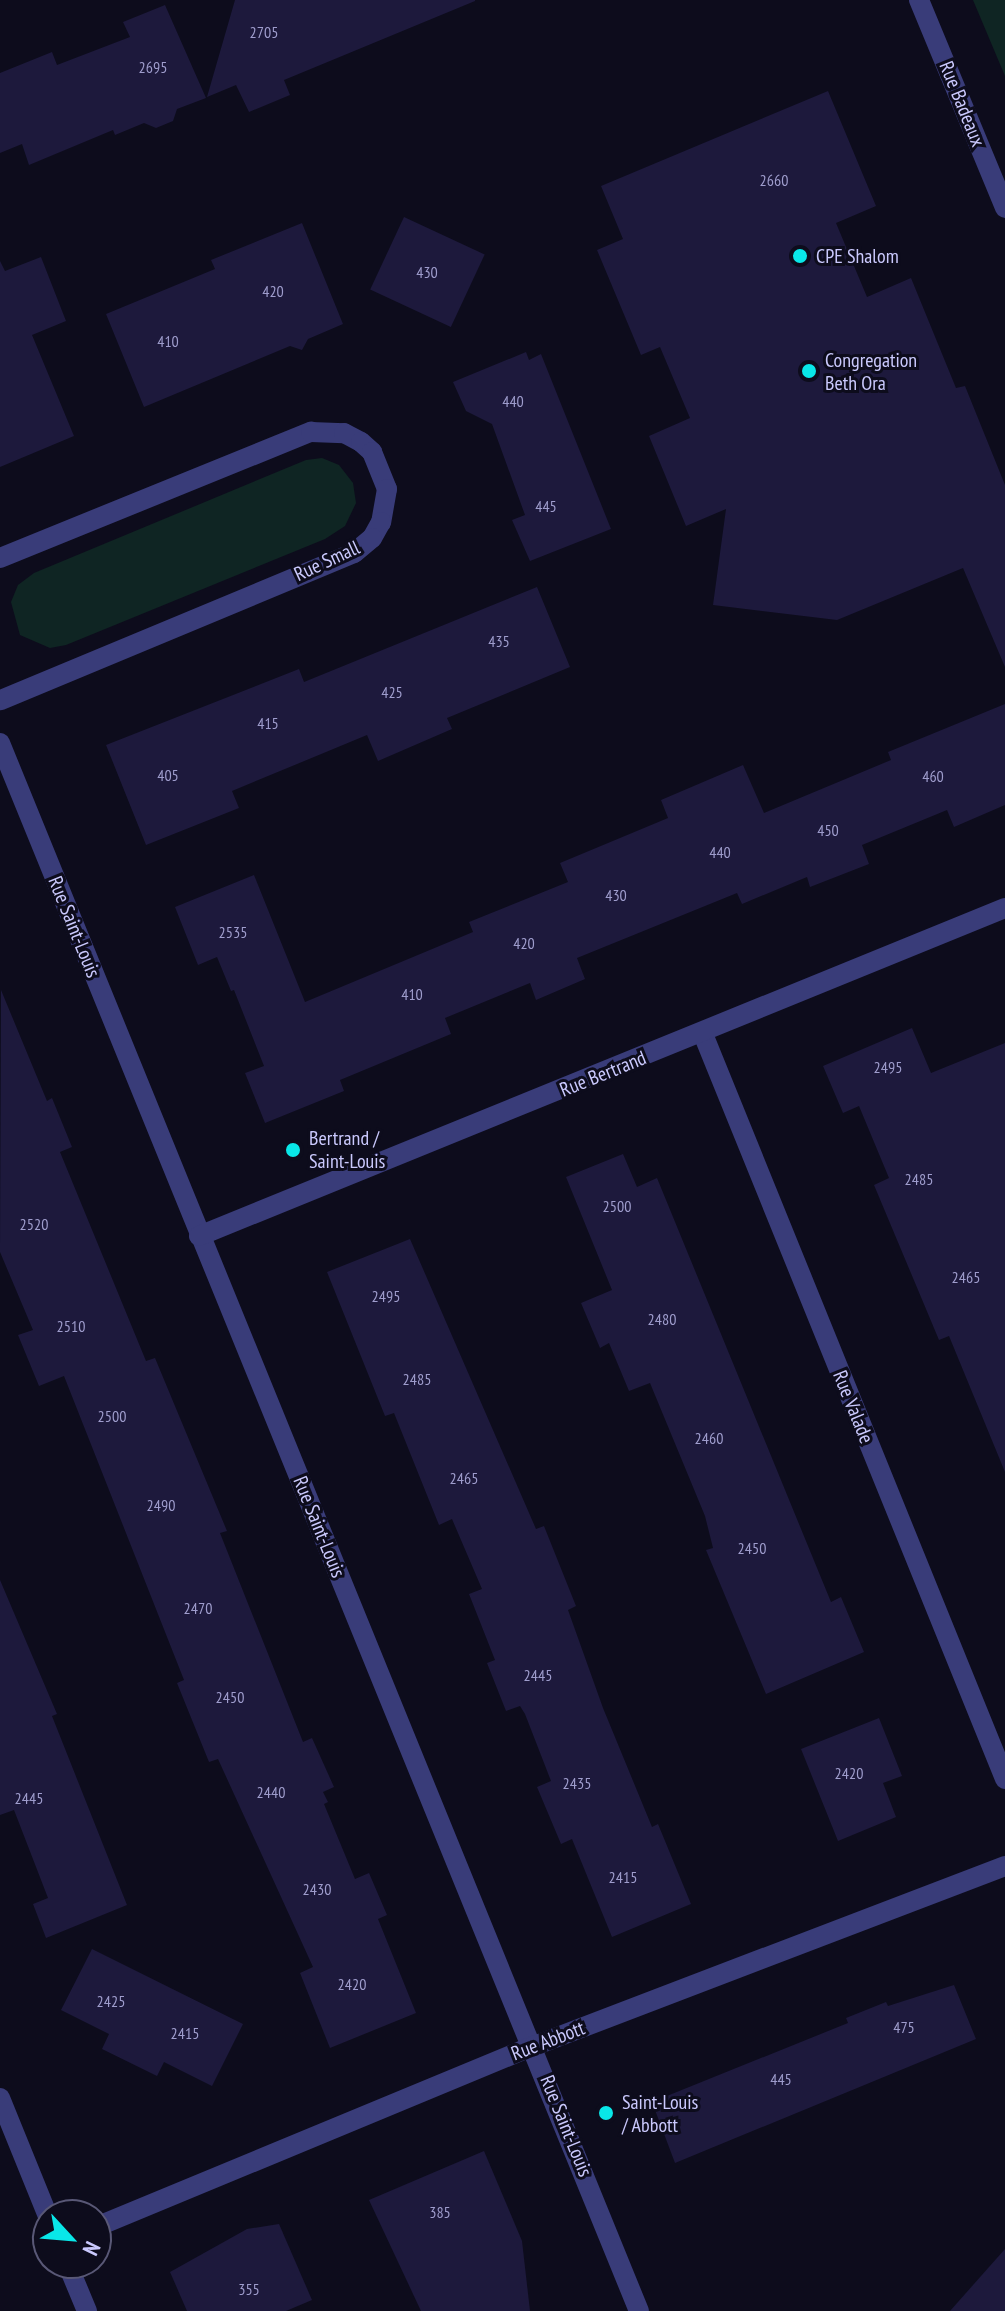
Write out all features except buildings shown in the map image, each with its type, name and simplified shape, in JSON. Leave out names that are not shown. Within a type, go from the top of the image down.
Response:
[{"type":"street","name":"Rue Badeaux","points":[[919,0],[1005,208]]},
{"type":"street","name":"Rue Small","points":[[0,558],[311,432],[344,433],[361,442],[372,452],[387,489],[377,530],[354,553],[0,700]]},
{"type":"street","name":"Rue Saint-Louis","points":[[0,743],[199,1236],[534,2046],[639,2311]]},
{"type":"street","name":"Rue Bertrand","points":[[199,1236],[703,1034],[1005,908]]},
{"type":"street","name":"Rue Valade","points":[[703,1034],[1005,1779]]},
{"type":"street","name":"Rue Abbott","points":[[112,2220],[534,2046],[1005,1866]]},
{"type":"street","points":[[0,2098],[41,2199]]},
{"type":"street","points":[[74,2279],[87,2311]]},
{"type":"green space","points":[[973,0],[1005,0],[1005,76]]},
{"type":"green space","points":[[322,458],[339,465],[353,483],[356,503],[345,526],[325,539],[66,645],[50,648],[20,635],[11,602],[18,585],[34,573],[306,460]]},
{"type":"place","name":"CPE Shalom","points":[[800,256]]},
{"type":"place","name":"Congregation Beth Ora","points":[[809,371]]},
{"type":"place","name":"Bertrand / Saint-Louis","points":[[293,1150]]},
{"type":"place","name":"Saint-Louis / Abbott","points":[[606,2113]]}]
